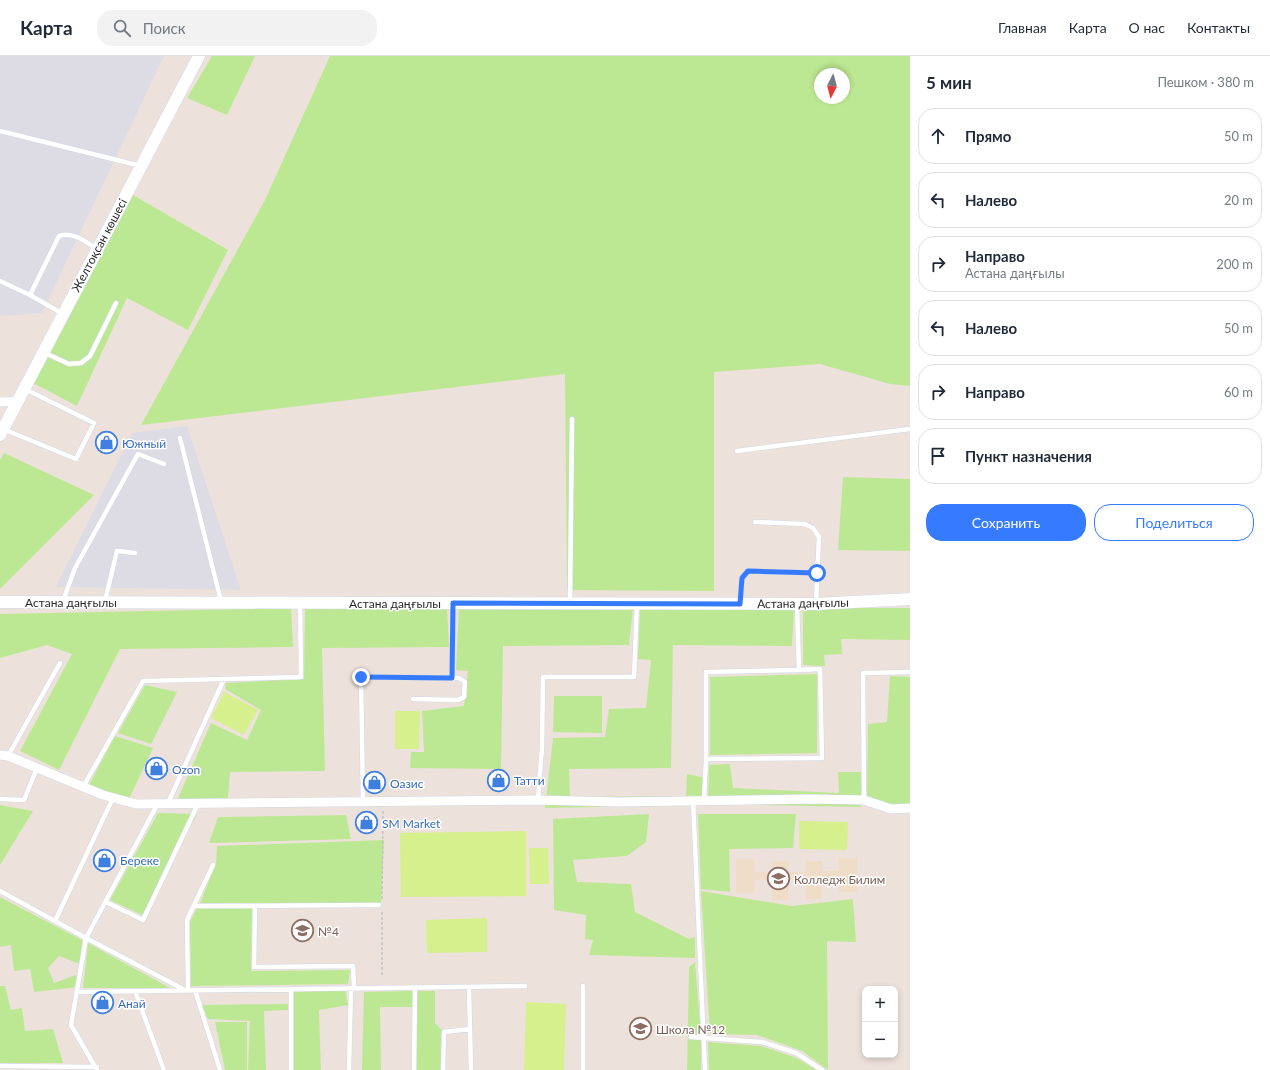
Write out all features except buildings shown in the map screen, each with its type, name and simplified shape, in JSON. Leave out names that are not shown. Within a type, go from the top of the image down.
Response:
[{"type":"street","name":"Желтоқсан көшесі","points":[[2,432],[199,56]]},
{"type":"street","points":[[0,402],[18,401]]},
{"type":"street","name":"Астана даңғылы","points":[[0,602],[816,604],[910,599]]},
{"type":"street","points":[[4,755],[83,787],[113,798],[136,804],[167,805],[199,803],[538,800],[618,802],[693,800],[864,800],[891,809],[910,808]]},
{"type":"lane","points":[[0,131],[141,166]]},
{"type":"lane","points":[[30,296],[59,236],[64,234],[74,236],[98,249]]},
{"type":"lane","points":[[0,282],[63,314]]},
{"type":"lane","points":[[43,353],[69,364],[81,363],[90,356],[116,303]]},
{"type":"lane","points":[[2,432],[76,459],[94,423],[24,388]]},
{"type":"lane","points":[[570,604],[572,419]]},
{"type":"lane","points":[[737,451],[910,429]]},
{"type":"lane","points":[[180,438],[221,603]]},
{"type":"lane","points":[[62,602],[75,568],[138,454],[164,464]]},
{"type":"lane","points":[[755,522],[804,524],[813,528],[819,537],[816,604]]},
{"type":"lane","points":[[104,603],[117,551],[135,553]]},
{"type":"lane","points":[[740,604],[742,578],[748,571],[817,573]]},
{"type":"lane","points":[[83,787],[142,681],[300,677],[300,603]]},
{"type":"lane","points":[[452,678],[453,603]]},
{"type":"lane","points":[[538,800],[542,747],[543,677],[634,677],[637,604]]},
{"type":"lane","points":[[797,604],[799,670]]},
{"type":"lane","points":[[4,755],[60,663]]},
{"type":"lane","points":[[704,800],[706,759],[706,672],[820,669],[822,758],[706,759]]},
{"type":"lane","points":[[864,800],[863,673],[910,672]]},
{"type":"lane","points":[[363,802],[361,677],[459,678],[465,682],[464,697],[458,700],[413,699]]},
{"type":"lane","points":[[167,805],[224,679]]},
{"type":"lane","points":[[0,799],[24,800],[37,768]]},
{"type":"lane","points":[[55,921],[113,798]]},
{"type":"lane","points":[[693,800],[705,1070]]},
{"type":"lane","points":[[106,902],[143,920],[199,803]]},
{"type":"lane","points":[[97,1068],[71,1025],[86,938],[157,805]]},
{"type":"lane","points":[[186,990],[187,920],[213,865]]},
{"type":"lane","points":[[0,891],[186,990]]},
{"type":"lane","points":[[194,906],[379,905]]},
{"type":"lane","points":[[255,906],[254,967],[353,966],[349,1070]]},
{"type":"lane","points":[[77,992],[525,986]]},
{"type":"lane","points":[[583,1070],[584,986]]},
{"type":"lane","points":[[469,987],[471,1070]]},
{"type":"lane","points":[[414,1070],[415,988]]},
{"type":"lane","points":[[291,989],[291,1070]]},
{"type":"lane","points":[[195,990],[220,1070]]},
{"type":"lane","points":[[135,991],[164,1070]]},
{"type":"lane","points":[[443,1070],[444,1032],[470,1029]]},
{"type":"lane","points":[[691,1037],[762,1042],[796,1053],[822,1070]]},
{"type":"lane","points":[[0,1066],[97,1068]]},
{"type":"path","points":[[382,802],[382,975]]},
{"type":"shaded area","points":[[0,56],[164,56],[42,313],[0,316]]},
{"type":"shaded area","points":[[187,426],[241,590],[56,587],[132,433]]},
{"type":"shaded area","name":"Колледж Билим","points":[[839,858],[857,858],[857,892],[839,892],[839,879],[822,879],[821,899],[806,899],[805,880],[788,879],[788,900],[772,900],[772,880],[755,880],[754,893],[736,893],[736,859],[754,859],[754,872],[772,872],[772,861],[788,861],[788,872],[805,872],[806,861],[822,861],[822,871],[838,871]]},
{"type":"green space","points":[[212,56],[255,56],[227,115],[187,98]]},
{"type":"green space","points":[[330,56],[910,56],[910,386],[890,384],[820,364],[714,372],[714,591],[567,590],[565,374],[141,425],[265,200]]},
{"type":"green space","points":[[133,195],[228,250],[188,330],[127,298],[77,406],[33,383]]},
{"type":"green space","points":[[4,453],[94,495],[0,589],[0,460]]},
{"type":"green space","points":[[843,477],[910,479],[910,551],[838,550]]},
{"type":"green space","points":[[291,608],[293,647],[120,649],[59,770],[20,751],[72,654],[47,645],[0,658],[0,614]]},
{"type":"green space","points":[[305,608],[447,608],[449,647],[322,648],[325,771],[230,772],[227,808],[176,803],[211,723],[247,740],[261,710],[225,689],[226,683],[304,679]]},
{"type":"green space","points":[[459,608],[633,608],[629,645],[503,646],[501,769],[410,768],[411,752],[424,752],[422,711],[464,706],[468,671],[456,670]]},
{"type":"green space","points":[[640,608],[794,608],[792,646],[673,645],[671,768],[569,769],[570,797],[686,796],[687,774],[702,777],[702,805],[545,808],[553,738],[605,737],[609,709],[646,708],[651,660],[638,659]]},
{"type":"green space","points":[[803,608],[910,608],[910,640],[841,639],[842,654],[824,655],[825,666],[803,665]]},
{"type":"green space","points":[[817,674],[817,753],[710,755],[710,677]]},
{"type":"green space","points":[[890,676],[910,677],[910,805],[867,806],[868,724],[887,722]]},
{"type":"green space","points":[[145,685],[177,692],[151,744],[118,733]]},
{"type":"green space","points":[[224,692],[258,710],[244,735],[211,718]]},
{"type":"green space","points":[[554,696],[602,696],[602,733],[553,732]]},
{"type":"green space","points":[[395,711],[420,711],[419,749],[395,749]]},
{"type":"green space","points":[[115,736],[153,748],[129,799],[89,785]]},
{"type":"green space","points":[[730,764],[733,788],[839,793],[838,772],[862,772],[861,807],[708,804],[709,765]]},
{"type":"green space","points":[[0,805],[33,811],[0,865]]},
{"type":"green space","points":[[158,813],[197,814],[142,915],[110,900]]},
{"type":"green space","points":[[649,814],[646,842],[627,856],[573,860],[577,882],[631,884],[635,912],[689,939],[695,937],[695,958],[589,955],[593,940],[585,939],[586,915],[554,910],[553,819]]},
{"type":"green space","points":[[698,814],[796,814],[793,848],[729,849],[730,892],[701,889]]},
{"type":"green space","points":[[346,815],[351,839],[209,843],[218,817]]},
{"type":"green space","points":[[799,821],[848,822],[847,850],[799,849]]},
{"type":"green space","points":[[526,831],[526,896],[401,897],[400,833]]},
{"type":"green space","points":[[384,840],[381,903],[200,903],[216,864],[217,846]]},
{"type":"green space","points":[[529,848],[548,848],[549,884],[530,884]]},
{"type":"green space","points":[[701,891],[792,906],[853,899],[856,942],[827,941],[828,1070],[802,1051],[757,1035],[710,1034]]},
{"type":"green space","points":[[0,897],[82,940],[80,964],[59,956],[48,968],[54,983],[76,975],[78,987],[34,992],[30,969],[14,971],[11,945],[0,947]]},
{"type":"green space","points":[[197,908],[252,908],[251,971],[350,970],[348,984],[191,986],[190,922]]},
{"type":"green space","points":[[487,918],[487,952],[427,953],[426,920]]},
{"type":"green space","points":[[88,943],[170,988],[83,988]]},
{"type":"green space","points":[[695,962],[701,1035],[701,1070],[687,1070],[689,967]]},
{"type":"green space","points":[[0,986],[5,986],[11,1010],[22,1008],[25,1031],[53,1029],[63,1063],[0,1063]]},
{"type":"green space","points":[[345,990],[348,1005],[319,1010],[321,1070],[294,1070],[294,991]]},
{"type":"green space","points":[[411,991],[417,1006],[417,991],[435,991],[435,1023],[442,1030],[441,1070],[417,1070],[417,1007],[380,1007],[381,1070],[362,1070],[364,992]]},
{"type":"green space","points":[[526,1002],[566,1004],[564,1070],[524,1070]]},
{"type":"green space","points":[[288,1004],[288,1010],[264,1011],[266,1070],[248,1070],[250,1021],[208,1019],[201,1005]]},
{"type":"green space","points":[[215,1022],[247,1022],[247,1070],[225,1070]]},
{"type":"green space","points":[[708,1042],[761,1046],[797,1058],[816,1070],[709,1070]]},
{"type":"place","name":"Южный","points":[[106,443]]},
{"type":"place","name":"Ozon","points":[[157,769]]},
{"type":"place","name":"Татти","points":[[499,780]]},
{"type":"place","name":"Оазис","points":[[374,783]]},
{"type":"place","name":"SM Market","points":[[367,823]]},
{"type":"place","name":"Береке","points":[[105,860]]},
{"type":"place","name":"Колледж Билим","points":[[779,879]]},
{"type":"place","name":"№4","points":[[303,931]]},
{"type":"place","name":"Анай","points":[[103,1003]]},
{"type":"place","name":"Школа №12","points":[[640,1029]]},
{"type":"route","points":[[361,677],[452,678],[453,603],[740,604],[742,578],[748,571],[817,573]]}]
